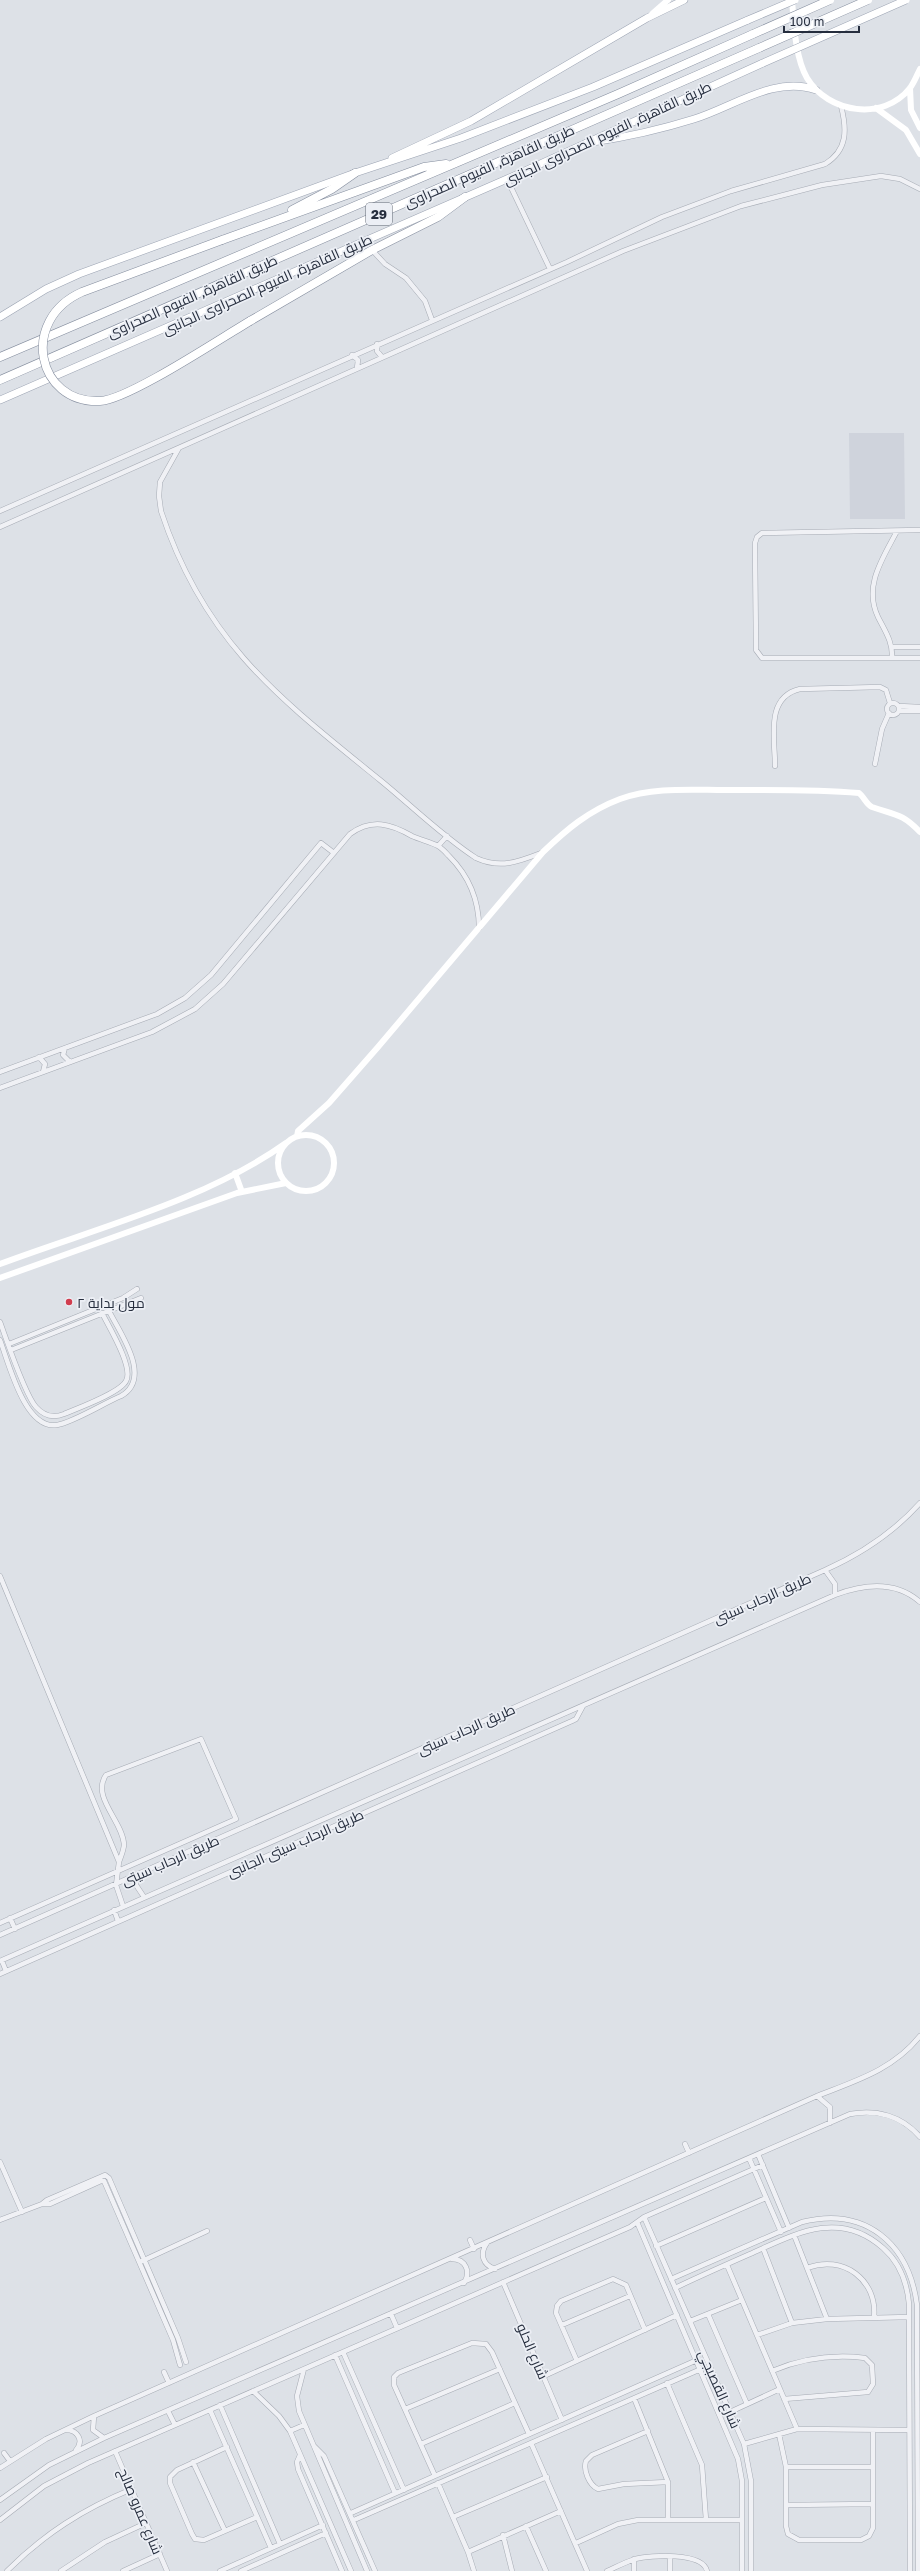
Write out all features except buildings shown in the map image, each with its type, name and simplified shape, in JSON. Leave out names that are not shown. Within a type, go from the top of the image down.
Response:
[{"type":"highway","name":"طريق القاهرة, الفيوم الصحراوى","points":[[0,357],[449,164],[618,94],[830,0]]},
{"type":"highway","name":"طريق القاهرة, الفيوم الصحراوى","points":[[0,380],[868,0]]},
{"type":"highway","points":[[449,164],[424,166],[82,292],[64,302],[56,309],[45,328],[43,338],[44,360],[54,379],[70,394],[90,401],[106,400],[136,387],[372,250],[430,221],[466,197]]},
{"type":"highway","points":[[274,221],[332,190],[355,173]]},
{"type":"main road","points":[[378,166],[471,121],[648,18],[684,0]]},
{"type":"main road","points":[[0,317],[46,289],[79,274],[355,173],[450,142],[593,87],[793,0]]},
{"type":"main road","name":"طريق القاهرة, الفيوم الصحراوى الجانبى","points":[[0,400],[507,179],[906,0]]},
{"type":"main road","points":[[583,144],[694,119],[779,86],[795,85],[816,90]]},
{"type":"street","points":[[648,18],[668,0]]},
{"type":"street","points":[[793,0],[801,61],[806,77],[816,90],[827,99],[841,106],[855,109],[876,108],[895,101],[910,88],[920,69]]},
{"type":"street","points":[[910,88],[911,110],[920,128]]},
{"type":"street","points":[[0,511],[707,199],[826,164],[837,155],[844,142],[846,128],[841,106]]},
{"type":"street","points":[[876,108],[894,119],[906,130],[920,154]]},
{"type":"street","points":[[0,527],[642,243],[741,206],[802,189],[875,176],[900,179],[920,189]]},
{"type":"street","points":[[507,179],[550,269]]},
{"type":"street","points":[[372,250],[385,264],[406,278],[425,301],[432,320]]},
{"type":"street","points":[[377,344],[377,351],[382,357]]},
{"type":"street","points":[[352,355],[358,360],[357,368]]},
{"type":"street","points":[[179,448],[160,482],[160,504],[188,576],[215,624],[250,668],[280,697],[447,836],[476,858],[490,863],[511,864],[543,852]]},
{"type":"street","points":[[920,530],[762,533],[757,537],[755,543],[756,650],[760,657],[767,660],[920,658]]},
{"type":"street","points":[[892,658],[892,647],[875,609],[873,590],[877,571],[897,531]]},
{"type":"street","points":[[892,647],[920,647]]},
{"type":"street","points":[[775,766],[775,711],[779,702],[791,692],[800,688],[880,687],[886,690],[890,703],[887,708],[889,713],[882,729],[875,764]]},
{"type":"street","points":[[890,703],[894,702],[899,708],[920,711]]},
{"type":"street","points":[[899,708],[920,707]]},
{"type":"street","points":[[889,713],[895,715],[899,708]]},
{"type":"street","points":[[297,1136],[298,1131],[329,1103],[378,1047],[543,852],[572,825],[594,810],[634,795],[660,790],[826,790],[860,793],[871,807],[887,810],[900,816],[920,832]]},
{"type":"street","points":[[0,1088],[163,1028],[200,1006],[224,984],[334,853],[355,831],[380,823],[390,825],[422,841],[438,846],[461,869],[470,884],[477,905],[478,928]]},
{"type":"street","points":[[438,846],[447,836]]},
{"type":"street","points":[[0,1072],[157,1014],[192,992],[218,966],[321,843],[334,853]]},
{"type":"street","points":[[65,1048],[64,1057],[70,1062]]},
{"type":"street","points":[[39,1057],[45,1062],[43,1072]]},
{"type":"street","points":[[0,1264],[170,1202],[235,1173],[297,1136],[312,1135],[326,1143],[334,1156],[333,1173],[323,1186],[315,1189],[299,1190],[286,1183],[278,1167],[281,1150],[286,1143]]},
{"type":"street","points":[[235,1173],[242,1192]]},
{"type":"street","points":[[0,1278],[242,1192],[286,1183]]},
{"type":"street","points":[[9,1344],[118,1300],[137,1289]]},
{"type":"street","points":[[11,1350],[141,1298]]},
{"type":"street","points":[[118,1300],[120,1306]]},
{"type":"street","points":[[0,1340],[27,1407],[36,1419],[47,1425],[57,1425],[129,1392],[136,1377],[132,1358],[109,1311]]},
{"type":"street","points":[[0,1322],[33,1403],[46,1415],[64,1414],[123,1386],[128,1376],[125,1361],[102,1313]]},
{"type":"street","points":[[95,1400],[98,1406]]},
{"type":"street","name":"طريق الرحاب سيتى","points":[[0,1935],[825,1570],[854,1556],[881,1538],[920,1503]]},
{"type":"street","points":[[825,1570],[833,1579],[835,1595]]},
{"type":"street","points":[[0,1576],[119,1862]]},
{"type":"street","name":"طريق الرحاب سيتى","points":[[1,1961],[123,1906],[835,1595],[864,1586],[881,1586],[909,1593],[920,1602]]},
{"type":"street","name":"طريق الرحاب سيتى الجانبى","points":[[0,1974],[572,1721],[576,1719],[583,1706]]},
{"type":"street","points":[[0,1922],[118,1872],[236,1819],[203,1741],[200,1738],[106,1774],[103,1780],[101,1792],[123,1840],[123,1850],[119,1862],[118,1872],[116,1884],[123,1906]]},
{"type":"street","points":[[169,1849],[173,1858]]},
{"type":"street","points":[[136,1875],[136,1885],[144,1897]]},
{"type":"street","points":[[114,1910],[118,1921]]},
{"type":"street","points":[[10,1918],[15,1929]]},
{"type":"street","points":[[1,1961],[6,1971]]},
{"type":"street","points":[[0,2468],[66,2430],[94,2416],[888,2066],[906,2052],[920,2036]]},
{"type":"street","points":[[817,2096],[830,2107],[830,2123]]},
{"type":"street","points":[[0,2500],[31,2477],[75,2452],[104,2438],[464,2283],[850,2114],[876,2113],[902,2122],[920,2137]]},
{"type":"street","points":[[685,2144],[689,2153]]},
{"type":"street","points":[[758,2154],[789,2228]]},
{"type":"street","points":[[749,2158],[781,2232]]},
{"type":"street","points":[[0,2162],[22,2212]]},
{"type":"street","points":[[0,2520],[29,2496],[65,2473],[630,2227],[644,2217],[763,2165]]},
{"type":"street","points":[[0,2220],[42,2204],[50,2204],[79,2188],[104,2181],[142,2261],[186,2362]]},
{"type":"street","points":[[656,2246],[766,2198]]},
{"type":"street","name":"شارع القصبجي","points":[[644,2217],[744,2444],[751,2481],[751,2571]]},
{"type":"street","points":[[671,2279],[789,2228],[816,2218],[845,2219],[872,2228],[888,2240],[907,2267],[914,2285],[917,2305],[918,2571]]},
{"type":"street","name":"شارع القصبجي","points":[[637,2222],[711,2391],[738,2459],[742,2481],[742,2571]]},
{"type":"street","points":[[675,2288],[763,2248],[814,2228],[832,2227],[856,2232],[878,2243],[894,2261],[901,2271],[908,2294],[910,2571]]},
{"type":"street","points":[[142,2261],[206,2231]]},
{"type":"street","points":[[794,2235],[827,2319]]},
{"type":"street","points":[[645,2242],[653,2238]]},
{"type":"street","points":[[470,2240],[474,2249]]},
{"type":"street","points":[[486,2243],[482,2253],[483,2259],[490,2267],[495,2269]]},
{"type":"street","points":[[763,2248],[792,2323]]},
{"type":"street","points":[[450,2260],[456,2259],[466,2266],[467,2278],[464,2283]]},
{"type":"street","points":[[142,2261],[174,2340],[180,2365]]},
{"type":"street","points":[[807,2268],[828,2264],[843,2266],[856,2273],[870,2290],[874,2304],[874,2318]]},
{"type":"street","points":[[726,2265],[797,2429]]},
{"type":"street","points":[[577,2361],[556,2310],[561,2301],[613,2279],[626,2285],[645,2330]]},
{"type":"street","name":"شارع الحلو","points":[[503,2282],[562,2420]]},
{"type":"street","points":[[562,2325],[630,2296]]},
{"type":"street","points":[[690,2321],[742,2300]]},
{"type":"street","points":[[391,2314],[397,2328]]},
{"type":"street","points":[[708,2314],[746,2404]]},
{"type":"street","points":[[544,2376],[677,2315]]},
{"type":"street","points":[[757,2335],[792,2323],[827,2319],[909,2317]]},
{"type":"street","points":[[435,2476],[394,2382],[398,2372],[477,2342],[486,2344],[490,2348],[529,2434]]},
{"type":"street","points":[[343,2352],[404,2490]]},
{"type":"street","points":[[335,2355],[395,2493]]},
{"type":"street","points":[[772,2371],[806,2360],[827,2356],[865,2358],[872,2365],[873,2384],[868,2392],[784,2399]]},
{"type":"street","points":[[351,2513],[697,2360]]},
{"type":"street","points":[[909,2361],[918,2361]]},
{"type":"street","points":[[686,2365],[690,2374]]},
{"type":"street","points":[[304,2369],[297,2396],[299,2411],[312,2445],[360,2552],[366,2571]]},
{"type":"street","points":[[405,2409],[500,2369]]},
{"type":"street","points":[[354,2520],[701,2369]]},
{"type":"street","points":[[164,2372],[169,2383]]},
{"type":"street","points":[[667,2383],[702,2465],[706,2520]]},
{"type":"street","points":[[711,2391],[719,2387]]},
{"type":"street","points":[[730,2412],[780,2388]]},
{"type":"street","points":[[254,2391],[279,2416],[290,2431],[348,2561],[351,2571]]},
{"type":"street","points":[[634,2398],[668,2482],[668,2519]]},
{"type":"street","points":[[421,2444],[515,2403]]},
{"type":"street","points":[[220,2405],[280,2544]]},
{"type":"street","points":[[168,2410],[175,2425]]},
{"type":"street","points":[[210,2410],[271,2548]]},
{"type":"street","points":[[94,2416],[93,2430],[104,2438]]},
{"type":"street","points":[[290,2431],[304,2425]]},
{"type":"street","points":[[744,2444],[797,2429],[908,2430]]},
{"type":"street","points":[[66,2430],[74,2431],[79,2437],[80,2445],[75,2452]]},
{"type":"street","points":[[779,2434],[786,2467],[786,2531],[791,2537],[799,2540],[854,2540],[866,2538],[872,2532],[873,2430]]},
{"type":"street","points":[[648,2431],[592,2455],[586,2461],[585,2469],[591,2484],[598,2489],[625,2484],[668,2482]]},
{"type":"street","points":[[531,2443],[587,2571]]},
{"type":"street","points":[[312,2445],[324,2456],[367,2549],[375,2571]]},
{"type":"street","points":[[226,2447],[174,2471],[169,2480],[192,2534],[201,2541],[257,2517]]},
{"type":"street","name":"شارع عمرو صالح","points":[[115,2451],[167,2571]]},
{"type":"street","points":[[4,2453],[10,2461]]},
{"type":"street","points":[[486,2454],[489,2461]]},
{"type":"street","points":[[300,2455],[297,2462],[298,2469],[342,2571]]},
{"type":"street","points":[[193,2462],[225,2531]]},
{"type":"street","points":[[786,2467],[873,2467]]},
{"type":"street","points":[[453,2517],[546,2477]]},
{"type":"street","points":[[438,2484],[468,2552],[474,2571]]},
{"type":"street","points":[[7,2571],[34,2546],[65,2522],[89,2508],[132,2489]]},
{"type":"street","points":[[786,2504],[873,2504]]},
{"type":"street","points":[[910,2506],[918,2505]]},
{"type":"street","points":[[365,2507],[368,2514]]},
{"type":"street","points":[[468,2552],[561,2511]]},
{"type":"street","points":[[576,2543],[628,2522],[668,2519],[742,2520]]},
{"type":"street","points":[[61,2571],[105,2542],[146,2523]]},
{"type":"street","points":[[220,2571],[231,2569],[271,2548],[323,2525]]},
{"type":"street","points":[[526,2526],[546,2571]]},
{"type":"street","points":[[310,2531],[313,2539]]},
{"type":"street","points":[[241,2571],[326,2533]]},
{"type":"street","points":[[504,2535],[512,2571]]},
{"type":"street","points":[[360,2552],[367,2549]]},
{"type":"street","points":[[123,2571],[160,2554]]},
{"type":"street","points":[[670,2557],[670,2571]]},
{"type":"street","points":[[606,2571],[634,2559],[670,2557],[696,2559],[704,2564],[706,2571]]},
{"type":"street","points":[[634,2559],[634,2571]]},
{"type":"street","points":[[339,2564],[348,2561]]},
{"type":"shaded area","points":[[849,433],[904,433],[905,519],[850,519]]},
{"type":"place","name":"مول بداية ۲","points":[[69,1302]]}]
